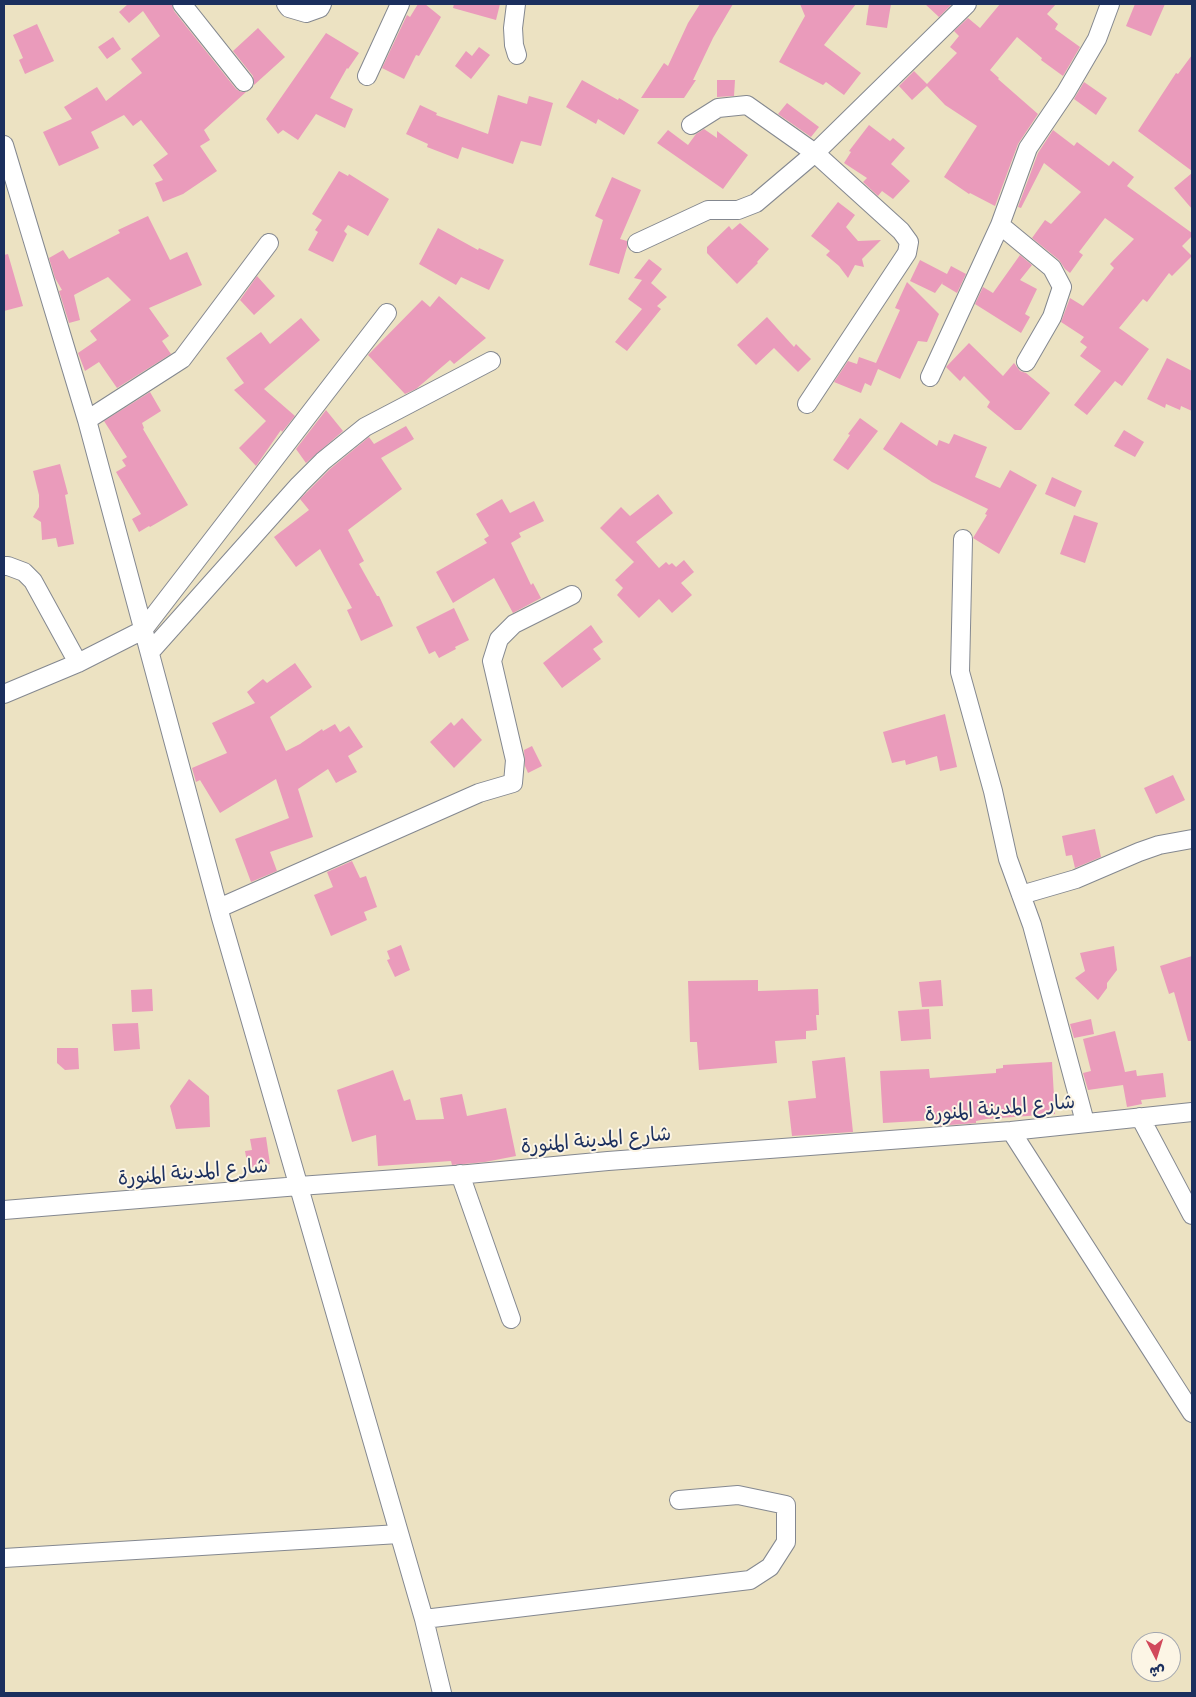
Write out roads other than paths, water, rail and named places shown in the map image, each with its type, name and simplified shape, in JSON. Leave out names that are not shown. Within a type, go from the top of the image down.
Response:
[{"type":"street","points":[[182,4],[244,82]]},
{"type":"street","points":[[286,4],[289,8],[306,13],[320,8],[322,4]]},
{"type":"street","points":[[366,76],[400,4]]},
{"type":"street","points":[[516,4],[513,28],[514,45],[517,55]]},
{"type":"street","points":[[637,244],[708,210],[738,210],[756,203],[815,153],[967,4]]},
{"type":"street","points":[[930,377],[1000,225],[1028,148],[1066,92],[1097,39],[1110,4]]},
{"type":"street","points":[[690,125],[718,108],[747,105],[815,153],[901,231],[909,242],[907,253],[807,404]]},
{"type":"street","points":[[4,146],[87,420],[219,908],[424,1619],[442,1693],[437,1693]]},
{"type":"street","points":[[1000,225],[1052,268],[1062,287],[1052,317],[1026,362]]},
{"type":"street","points":[[87,420],[182,359],[269,243]]},
{"type":"street","points":[[4,694],[78,663],[143,630],[387,313]]},
{"type":"street","points":[[150,652],[299,485],[323,461],[365,427],[491,361]]},
{"type":"street","points":[[963,539],[960,672],[1008,859],[1032,925],[1085,1122]]},
{"type":"street","points":[[4,566],[24,572],[32,581],[78,663]]},
{"type":"street","points":[[219,908],[479,793],[513,783],[515,760],[492,661],[494,654],[499,639],[514,624],[572,595]]},
{"type":"street","points":[[1021,895],[1076,879],[1159,845],[1192,838]]},
{"type":"street","name":"شارع المدينة المنورة","points":[[4,1210],[608,1161],[1011,1131],[1192,1112]]},
{"type":"street","points":[[1140,1117],[1192,1215]]},
{"type":"street","points":[[1011,1131],[1192,1414]]},
{"type":"street","points":[[460,1174],[511,1319]]},
{"type":"street","points":[[424,1619],[750,1580],[770,1567],[786,1542],[786,1505],[738,1495],[679,1500]]},
{"type":"street","points":[[4,1558],[399,1534]]}]
